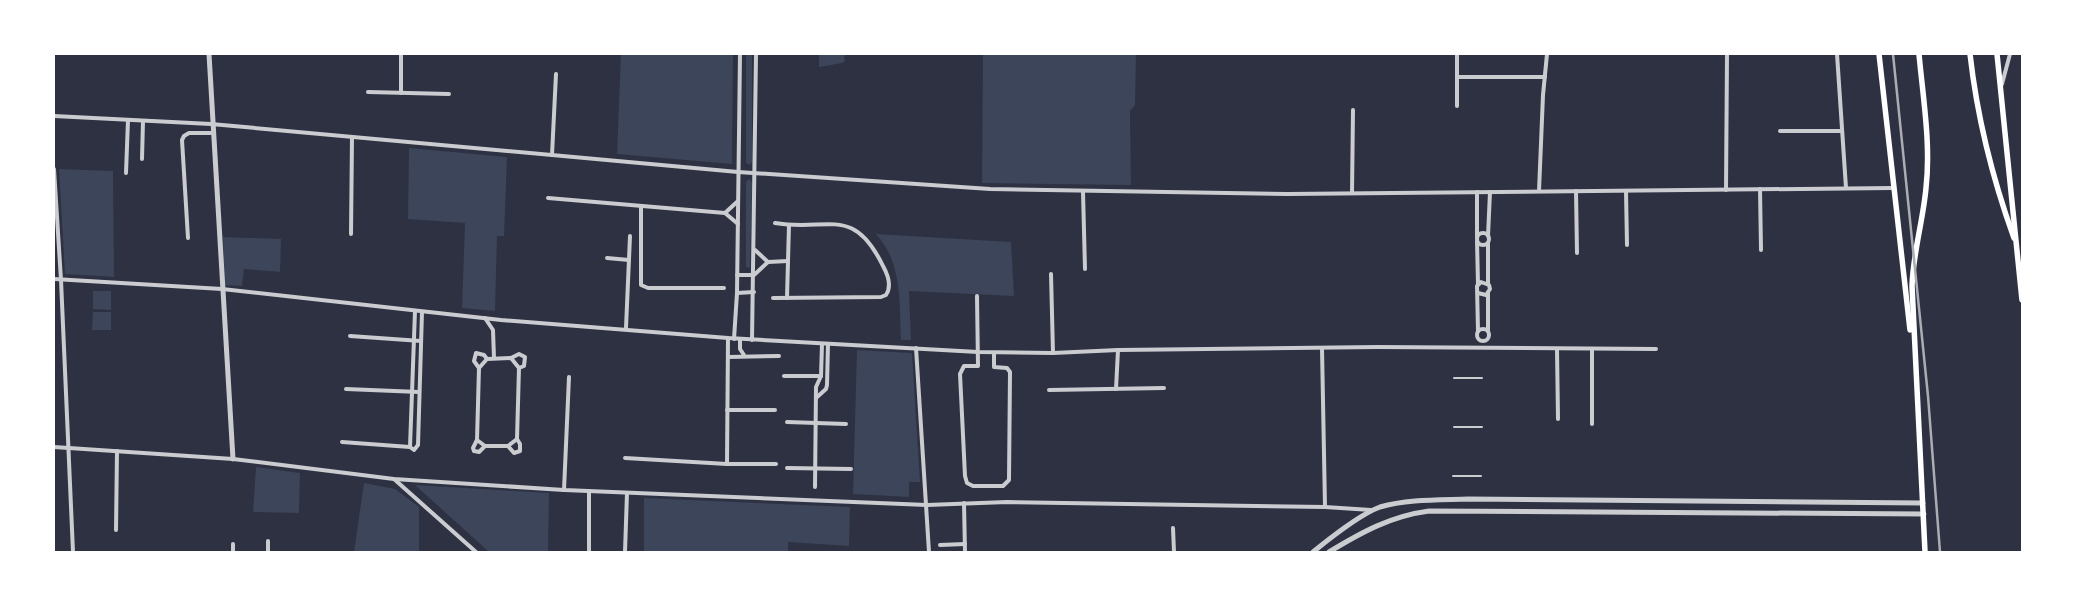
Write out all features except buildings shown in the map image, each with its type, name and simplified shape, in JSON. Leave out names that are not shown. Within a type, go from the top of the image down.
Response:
[{"type":"main road","points":[[1879,54],[1904,289],[1914,354]]},
{"type":"main road","points":[[1919,54],[1927,171],[1924,202],[1912,265],[1914,354],[1925,552]]},
{"type":"main road","points":[[1970,54],[1979,109],[2000,196],[2017,247]]},
{"type":"main road","points":[[1997,54],[2022,300]]},
{"type":"street","points":[[209,54],[211,124],[232,459]]},
{"type":"street","points":[[400,93],[402,54]]},
{"type":"street","points":[[734,338],[737,293],[740,54]]},
{"type":"street","points":[[752,340],[756,174],[756,54]]},
{"type":"street","points":[[1456,106],[1457,54]]},
{"type":"street","points":[[1539,191],[1547,54]]},
{"type":"street","points":[[1726,190],[1727,54]]},
{"type":"street","points":[[1837,54],[1846,188]]},
{"type":"street","points":[[2000,88],[2010,54]]},
{"type":"street","points":[[552,155],[556,74]]},
{"type":"street","points":[[1456,77],[1545,77]]},
{"type":"street","points":[[368,92],[449,94]]},
{"type":"street","points":[[1352,193],[1353,110]]},
{"type":"street","points":[[54,116],[211,124],[756,174],[990,189],[1083,192],[1352,193],[1893,188]]},
{"type":"street","points":[[126,173],[128,120]]},
{"type":"street","points":[[142,159],[143,121]]},
{"type":"street","points":[[1780,131],[1842,131]]},
{"type":"street","points":[[188,238],[182,140],[189,133],[212,133]]},
{"type":"street","points":[[351,234],[352,137]]},
{"type":"street","points":[[54,169],[73,552]]},
{"type":"street","points":[[1760,189],[1761,250]]},
{"type":"street","points":[[1576,191],[1577,252]]},
{"type":"street","points":[[1626,191],[1627,245]]},
{"type":"street","points":[[1083,192],[1085,269]]},
{"type":"street","points":[[1477,192],[1477,337],[1482,341],[1488,339],[1490,192]]},
{"type":"street","points":[[548,198],[725,213],[738,224]]},
{"type":"street","points":[[725,213],[738,201]]},
{"type":"street","points":[[641,207],[641,285],[648,288],[724,288]]},
{"type":"street","points":[[773,298],[881,297],[886,295],[889,286],[886,272],[876,250],[866,237],[850,226],[775,223]]},
{"type":"street","points":[[788,298],[789,225]]},
{"type":"street","points":[[1477,239],[1482,233],[1488,236]]},
{"type":"street","points":[[626,328],[630,236]]},
{"type":"street","points":[[1477,239],[1482,245],[1488,243]]},
{"type":"street","points":[[754,250],[768,262],[788,262]]},
{"type":"street","points":[[607,258],[629,260]]},
{"type":"street","points":[[737,275],[754,275],[768,262]]},
{"type":"street","points":[[1051,274],[1052,353]]},
{"type":"street","points":[[54,279],[222,289],[502,320],[626,328],[752,340],[994,353],[1322,348],[1656,349]]},
{"type":"street","points":[[1478,284],[1482,282],[1488,283]]},
{"type":"street","points":[[737,293],[754,292]]},
{"type":"street","points":[[1478,292],[1482,295],[1488,293]]},
{"type":"street","points":[[977,296],[978,366],[964,366],[960,374],[965,476],[967,484],[973,486],[1003,486],[1009,480],[1010,372],[1007,368],[994,367],[994,353]]},
{"type":"street","points":[[410,447],[413,340],[416,311]]},
{"type":"street","points":[[342,442],[410,447],[414,450],[418,445],[422,312]]},
{"type":"street","points":[[485,318],[493,330],[494,358]]},
{"type":"street","points":[[493,330],[502,320]]},
{"type":"street","points":[[1478,331],[1483,328],[1488,331]]},
{"type":"street","points":[[350,336],[421,341]]},
{"type":"street","points":[[727,464],[728,338]]},
{"type":"street","points":[[740,339],[740,349],[744,355]]},
{"type":"street","points":[[815,487],[816,398],[817,381],[821,376],[822,344]]},
{"type":"street","points":[[816,398],[826,389],[827,385],[828,344]]},
{"type":"street","points":[[916,348],[929,552]]},
{"type":"street","points":[[1322,348],[1325,507]]},
{"type":"street","points":[[1556,349],[1558,419]]},
{"type":"street","points":[[1592,349],[1592,424]]},
{"type":"street","points":[[1116,389],[1118,350]]},
{"type":"street","points":[[485,446],[480,452],[474,451],[473,448],[477,440],[479,368],[474,361],[476,353],[484,355],[487,359]]},
{"type":"street","points":[[479,368],[487,359],[511,358],[519,354],[525,357],[526,361],[524,366],[519,368]]},
{"type":"street","points":[[728,357],[744,355],[779,356]]},
{"type":"street","points":[[508,446],[514,453],[520,451],[520,444],[517,439],[519,368],[511,358]]},
{"type":"street","points":[[784,376],[821,376]]},
{"type":"street","points":[[564,490],[568,377]]},
{"type":"street","points":[[1049,390],[1164,388]]},
{"type":"street","points":[[346,389],[419,392]]},
{"type":"street","points":[[727,410],[775,410]]},
{"type":"street","points":[[787,422],[846,424]]},
{"type":"street","points":[[477,440],[485,446],[508,446],[517,439]]},
{"type":"street","points":[[54,447],[232,459],[394,479],[564,490],[927,505],[1007,502],[1325,507],[1374,510],[1401,504],[1442,500],[1923,502]]},
{"type":"street","points":[[116,530],[117,451]]},
{"type":"street","points":[[625,458],[727,464],[776,464]]},
{"type":"street","points":[[787,468],[815,470],[851,469]]},
{"type":"street","points":[[394,479],[476,552]]},
{"type":"street","points":[[589,491],[589,552]]},
{"type":"street","points":[[625,552],[627,493]]},
{"type":"street","points":[[1579,500],[1580,513]]},
{"type":"street","points":[[1880,502],[1880,514]]},
{"type":"street","points":[[964,503],[965,552]]},
{"type":"street","points":[[1313,552],[1374,510]]},
{"type":"street","points":[[1330,552],[1368,528],[1412,513],[1447,511],[1924,514]]},
{"type":"street","points":[[1173,528],[1174,552]]},
{"type":"street","points":[[268,540],[268,552]]},
{"type":"street","points":[[232,544],[233,552]]},
{"type":"street","points":[[940,545],[965,544]]},
{"type":"lane","points":[[1454,378],[1482,378]]},
{"type":"lane","points":[[1454,427],[1482,427]]},
{"type":"lane","points":[[1453,476],[1482,476]]},
{"type":"shaded area","points":[[621,54],[733,54],[732,164],[617,154]]},
{"type":"shaded area","points":[[746,54],[752,54],[752,162],[750,165],[746,163]]},
{"type":"shaded area","points":[[819,54],[846,54],[845,61],[842,63],[819,67]]},
{"type":"shaded area","points":[[983,54],[1136,54],[1135,105],[1130,111],[1131,185],[982,183]]},
{"type":"shaded area","points":[[409,148],[507,157],[504,236],[497,236],[495,311],[462,308],[465,223],[408,219]]},
{"type":"shaded area","points":[[59,169],[113,171],[114,277],[65,274]]},
{"type":"shaded area","points":[[749,179],[752,182],[750,268],[746,267],[746,182]]},
{"type":"shaded area","points":[[876,234],[1011,242],[1014,296],[909,291],[911,340],[901,340],[898,284],[895,271],[885,246]]},
{"type":"shaded area","points":[[223,237],[281,239],[280,272],[244,269],[242,286],[225,285]]},
{"type":"shaded area","points":[[93,291],[111,291],[111,310],[93,309]]},
{"type":"shaded area","points":[[93,312],[111,312],[111,330],[92,330]]},
{"type":"shaded area","points":[[857,350],[912,353],[920,482],[909,482],[909,497],[853,494]]},
{"type":"shaded area","points":[[256,467],[300,473],[299,513],[253,512]]},
{"type":"shaded area","points":[[364,483],[395,489],[419,507],[419,552],[354,552]]},
{"type":"shaded area","points":[[415,485],[549,493],[548,552],[489,552]]},
{"type":"shaded area","points":[[644,498],[850,507],[849,546],[788,542],[788,552],[644,552]]},
{"type":"railway","points":[[1893,54],[1928,396],[1940,552]]}]
